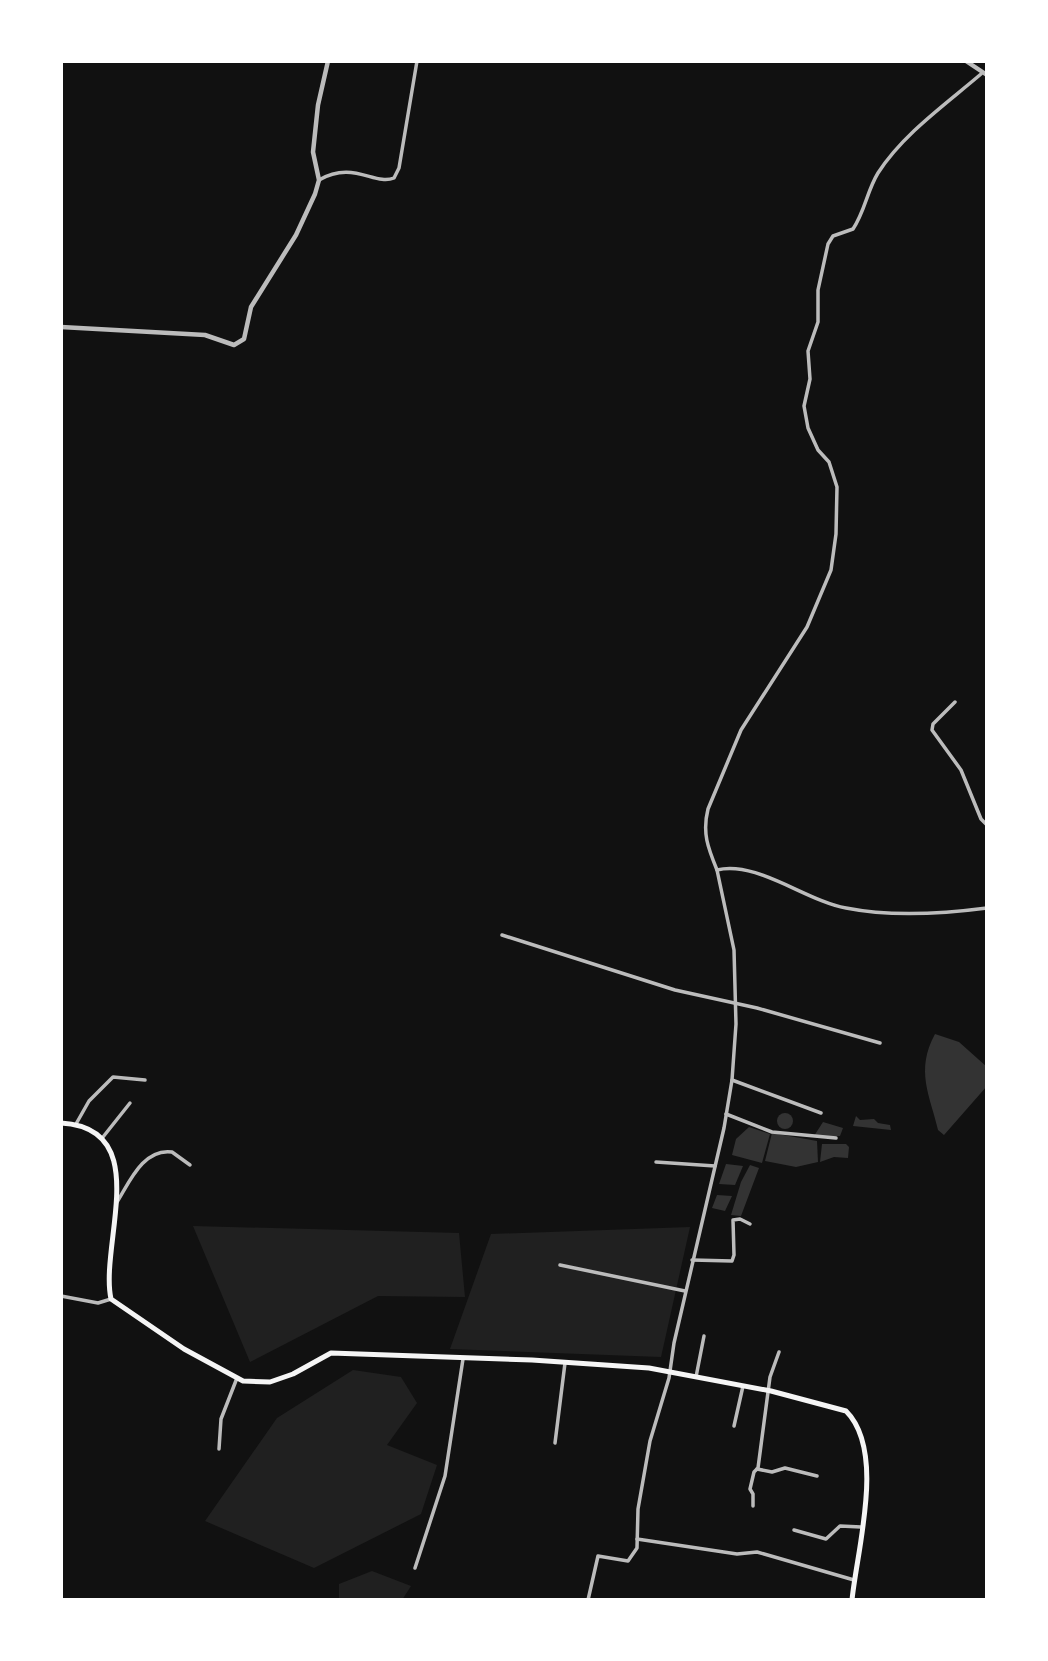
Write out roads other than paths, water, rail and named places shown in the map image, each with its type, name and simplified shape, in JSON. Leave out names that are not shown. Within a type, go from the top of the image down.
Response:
[{"type":"main road","points":[[61,1124],[76,1124],[103,1137],[113,1156],[116,1204],[109,1281],[111,1299],[184,1349],[237,1378],[270,1382],[293,1374],[331,1353],[463,1358],[669,1371],[838,1407],[850,1415],[861,1434],[866,1467],[852,1600]]},
{"type":"street","points":[[61,327],[205,335],[228,344],[240,343],[246,334],[251,307],[301,226],[319,180],[313,152],[318,105],[328,61]]},
{"type":"street","points":[[319,180],[338,172],[362,173],[388,180],[394,177],[399,168],[417,61]]},
{"type":"street","points":[[588,1600],[598,1556],[631,1560],[637,1539],[638,1509],[650,1441],[669,1371],[732,1080],[734,950],[717,870],[706,845],[705,823],[708,809],[748,717],[815,612],[832,566],[836,534],[835,478],[829,462],[808,431],[804,410],[810,379],[808,351],[818,322],[818,290],[828,244],[833,236],[853,229],[876,177],[889,159],[922,125],[984,74],[966,61]]},
{"type":"street","points":[[955,702],[933,724],[932,730],[961,771],[981,819],[987,825]]},
{"type":"street","points":[[717,870],[746,870],[820,901],[848,909],[906,913],[987,908]]},
{"type":"street","points":[[502,936],[675,990],[735,1003],[880,1043]]},
{"type":"street","points":[[76,1124],[89,1101],[113,1077],[145,1080]]},
{"type":"street","points":[[732,1080],[821,1113]]},
{"type":"street","points":[[103,1137],[130,1103]]},
{"type":"street","points":[[726,1114],[772,1132],[836,1138]]},
{"type":"street","points":[[116,1204],[134,1171],[156,1155],[172,1152],[190,1165]]},
{"type":"street","points":[[656,1162],[715,1166]]},
{"type":"street","points":[[692,1260],[732,1261],[733,1220],[740,1219],[750,1224]]},
{"type":"street","points":[[560,1265],[685,1291]]},
{"type":"street","points":[[61,1296],[98,1303],[111,1299]]},
{"type":"street","points":[[696,1377],[704,1336]]},
{"type":"street","points":[[752,1506],[753,1494],[750,1489],[754,1472],[758,1469],[768,1390],[779,1352]]},
{"type":"street","points":[[415,1568],[445,1476],[463,1358]]},
{"type":"street","points":[[555,1443],[565,1363]]},
{"type":"street","points":[[219,1449],[225,1406],[237,1378]]},
{"type":"street","points":[[734,1426],[743,1386]]},
{"type":"street","points":[[758,1469],[772,1472],[786,1468],[817,1476]]},
{"type":"street","points":[[794,1530],[826,1539],[840,1526],[861,1527]]},
{"type":"street","points":[[637,1539],[737,1554],[757,1552],[854,1580]]}]
